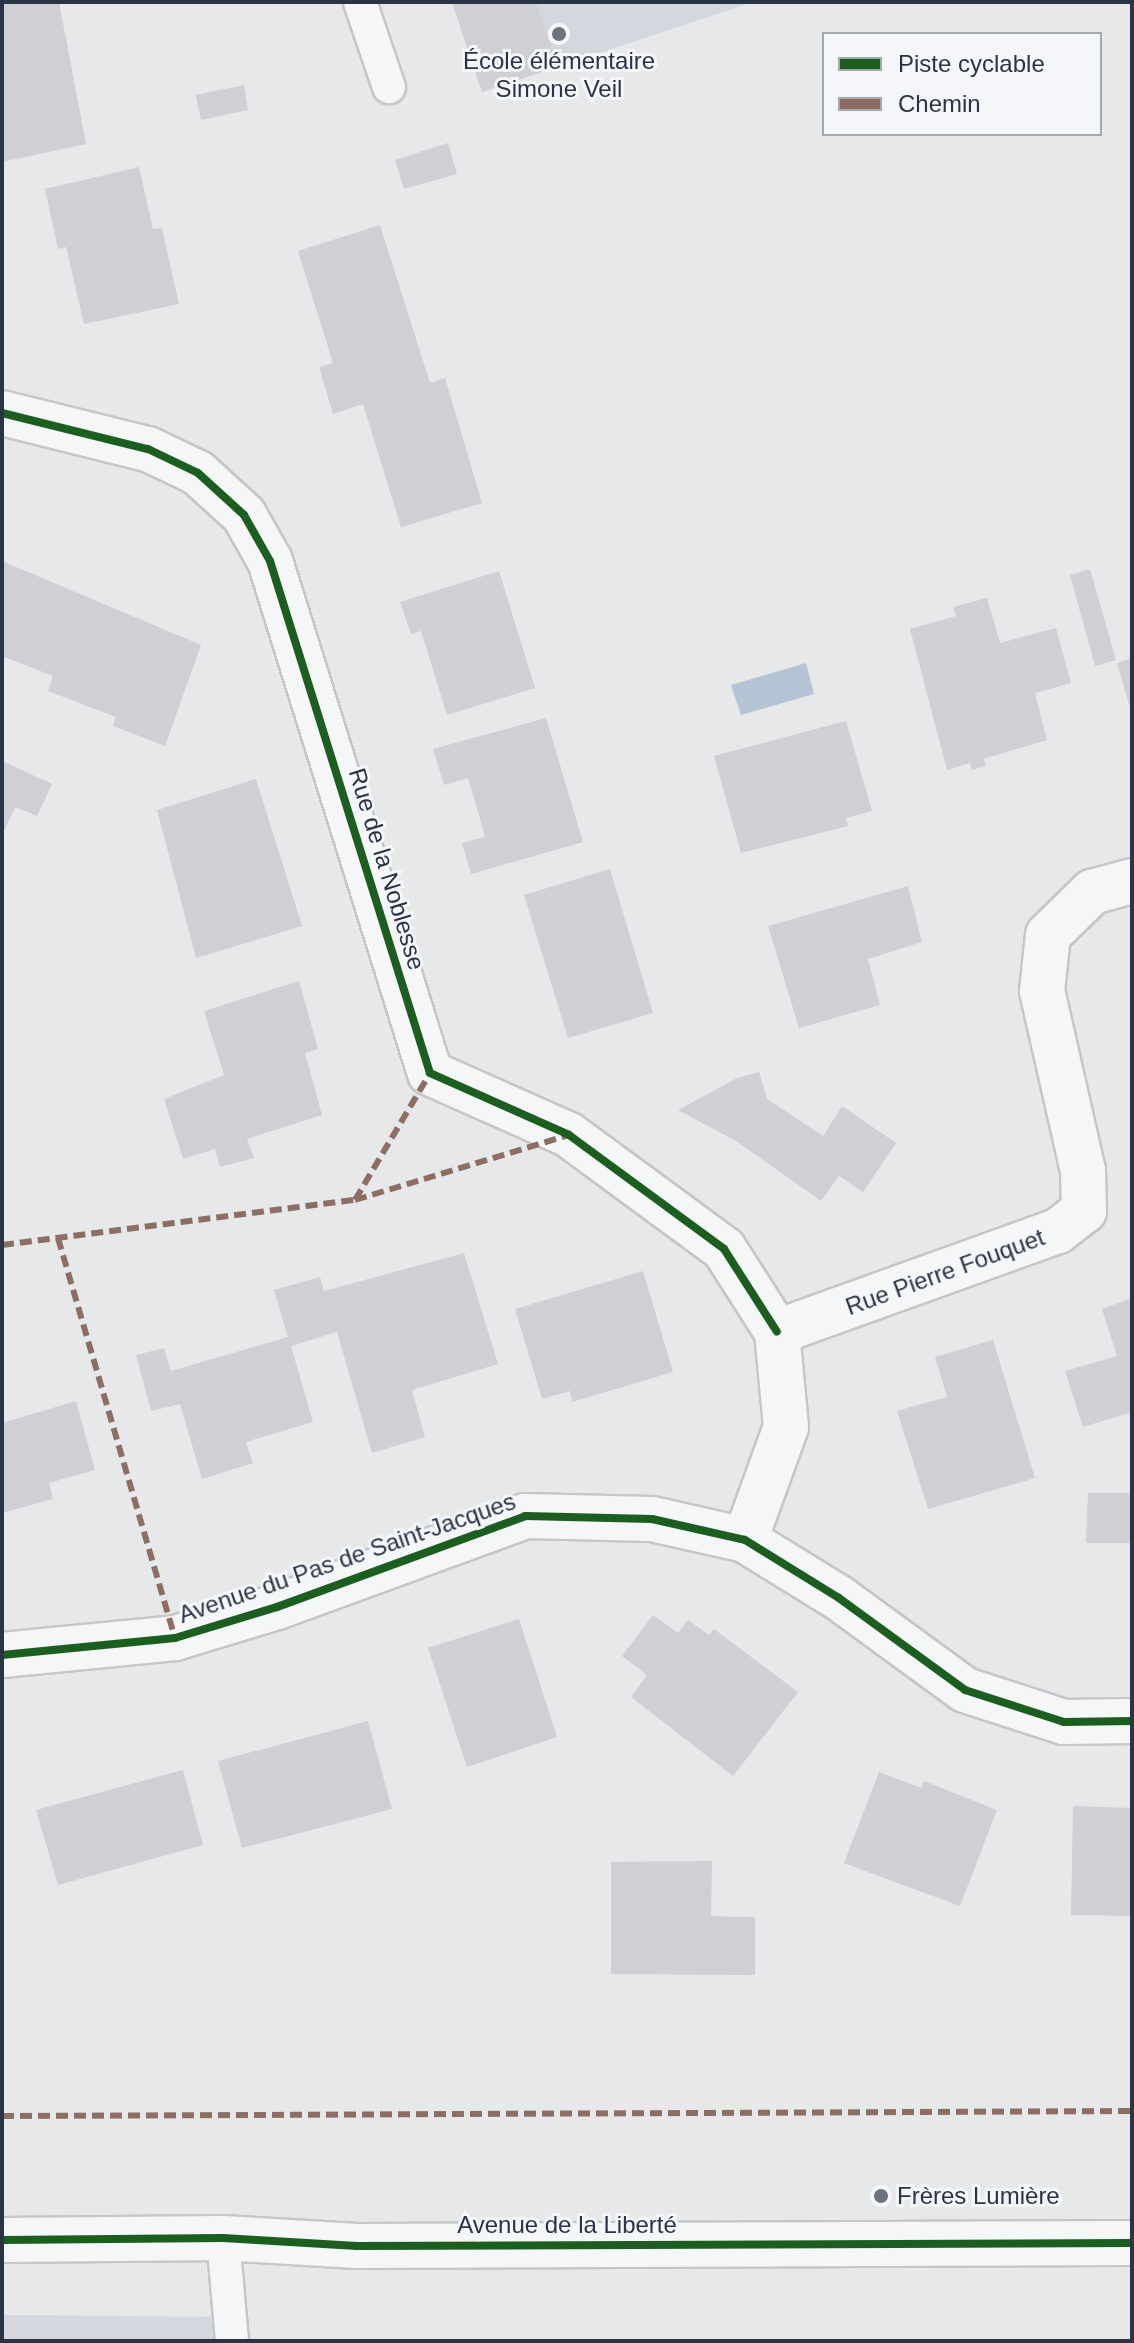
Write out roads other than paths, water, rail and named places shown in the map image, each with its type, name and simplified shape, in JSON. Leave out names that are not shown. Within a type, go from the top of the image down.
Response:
[{"type":"street","name":"Rue de la Noblesse","points":[[2,413],[148,449],[198,473],[244,515],[270,561],[430,1073],[569,1135],[724,1249],[777,1332]]},
{"type":"street","name":"Rue Pierre Fouquet","points":[[777,1332],[1058,1231],[1084,1211],[1083,1171],[1042,991],[1048,935],[1092,892],[1132,881]]},
{"type":"street","points":[[745,1540],[786,1427],[777,1332]]},
{"type":"street","name":"Avenue du Pas de Saint-Jacques","points":[[2,1655],[175,1638],[277,1607],[525,1516],[652,1519],[745,1540],[839,1598],[965,1690],[1064,1722],[1132,1721]]},
{"type":"street","name":"Avenue de la Liberté","points":[[2,2240],[223,2238],[357,2246],[1132,2243]]},
{"type":"lane","points":[[360,2],[389,87]]},
{"type":"lane","points":[[223,2238],[232,2341]]},
{"type":"water","points":[[806,663],[814,694],[741,715],[731,685]]},
{"type":"place","name":"École élémentaire Simone Veil","points":[[559,34]]},
{"type":"place","name":"Frères Lumière","points":[[881,2196]]}]
